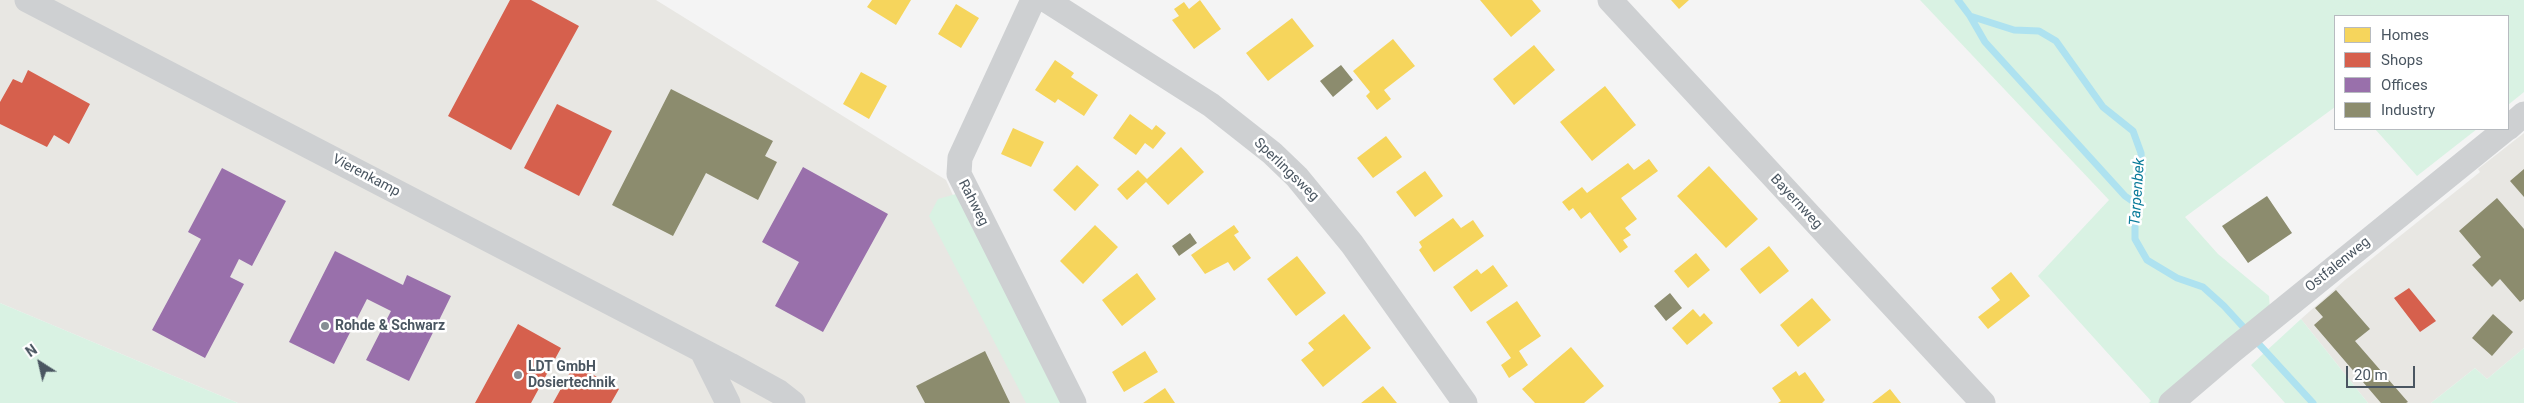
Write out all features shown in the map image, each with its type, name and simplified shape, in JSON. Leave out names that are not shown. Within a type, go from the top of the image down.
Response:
[{"type":"street","name":"Vierenkamp","points":[[27,0],[779,392],[793,403]]},
{"type":"street","name":"Rahweg","points":[[1033,0],[960,158],[959,174],[1074,403]]},
{"type":"street","name":"Sperlingsweg","points":[[1046,0],[1211,105],[1272,152],[1297,176],[1352,244],[1465,403]]},
{"type":"street","name":"Bayernweg","points":[[1610,0],[1983,403]]},
{"type":"street","name":"Ostfalenweg","points":[[2509,126],[2524,114]]},
{"type":"street","name":"Ostfalenweg","points":[[2171,403],[2232,351],[2505,130]]},
{"type":"street","points":[[703,353],[728,403]]},
{"type":"shaded area","points":[[0,0],[656,0],[946,180],[1048,403],[238,403],[0,303]]},
{"type":"shaded area","points":[[2524,133],[2524,348],[2487,379],[2475,368],[2431,403],[2368,403],[2301,319],[2345,280],[2480,172],[2478,169]]},
{"type":"green space","points":[[1920,0],[2524,0],[2524,92],[2509,104],[2509,15],[2334,15],[2334,108],[2185,217],[2218,254],[2269,296],[2270,310],[2164,403],[2149,403],[2151,401],[2038,276],[2109,200]]},
{"type":"green space","points":[[2376,130],[2476,130],[2417,176]]},
{"type":"green space","points":[[956,194],[1061,403],[1026,403],[929,216],[938,199]]},
{"type":"green space","points":[[0,303],[238,403],[0,403]]},
{"type":"green space","points":[[2301,319],[2368,403],[2285,403],[2251,365]]},
{"type":"green space","points":[[2524,348],[2524,403],[2431,403],[2475,368],[2487,379]]},
{"type":"building: Homes","points":[[872,0],[911,0],[896,25],[867,7]]},
{"type":"building: Homes","points":[[1200,0],[1221,29],[1194,49],[1172,20],[1179,16],[1174,9],[1184,2],[1189,9]]},
{"type":"building: Homes","points":[[1480,0],[1532,0],[1541,11],[1511,37]]},
{"type":"building: Homes","points":[[1671,0],[1689,0],[1679,9]]},
{"type":"building: Homes","points":[[956,4],[979,18],[961,48],[938,34]]},
{"type":"building: Homes","points":[[1292,18],[1314,46],[1268,81],[1246,53]]},
{"type":"building: Homes","points":[[1393,39],[1415,66],[1384,90],[1391,99],[1377,110],[1366,96],[1370,92],[1353,71]]},
{"type":"building: Homes","points":[[1534,45],[1555,70],[1514,105],[1493,79]]},
{"type":"building: Homes","points":[[1055,60],[1074,73],[1071,77],[1098,95],[1084,116],[1058,99],[1055,103],[1035,90]]},
{"type":"building: Homes","points":[[861,72],[887,86],[869,119],[843,104]]},
{"type":"building: Homes","points":[[1605,86],[1636,125],[1592,161],[1560,122]]},
{"type":"building: Homes","points":[[1130,114],[1152,130],[1156,125],[1166,133],[1153,149],[1145,143],[1136,155],[1113,138]]},
{"type":"building: Homes","points":[[1013,128],[1044,142],[1031,167],[1001,154]]},
{"type":"building: Homes","points":[[1386,136],[1402,157],[1373,178],[1357,158]]},
{"type":"building: Homes","points":[[1181,147],[1204,172],[1168,205],[1146,182],[1127,200],[1117,189],[1138,170],[1147,179]]},
{"type":"building: Homes","points":[[1649,159],[1658,171],[1621,198],[1637,219],[1625,228],[1631,235],[1623,240],[1628,247],[1620,253],[1590,212],[1581,219],[1573,208],[1569,211],[1562,202],[1582,187],[1587,193],[1628,163],[1634,170]]},
{"type":"building: Homes","points":[[1077,165],[1099,185],[1075,211],[1053,190]]},
{"type":"building: Homes","points":[[1709,166],[1758,219],[1726,248],[1677,196]]},
{"type":"building: Homes","points":[[1425,171],[1443,196],[1415,217],[1396,192]]},
{"type":"building: Homes","points":[[1453,218],[1461,228],[1473,220],[1484,236],[1434,272],[1419,250],[1422,247],[1419,242]]},
{"type":"building: Homes","points":[[1095,225],[1118,247],[1083,284],[1060,261]]},
{"type":"building: Homes","points":[[1234,225],[1239,232],[1234,235],[1251,258],[1234,271],[1228,262],[1205,274],[1191,255]]},
{"type":"building: Homes","points":[[1769,246],[1789,271],[1760,294],[1740,269]]},
{"type":"building: Homes","points":[[1696,253],[1710,270],[1688,288],[1674,271]]},
{"type":"building: Homes","points":[[1297,256],[1326,293],[1296,316],[1267,279]]},
{"type":"building: Homes","points":[[1493,265],[1508,286],[1471,312],[1453,287],[1477,269],[1481,274]]},
{"type":"building: Homes","points":[[2011,272],[2030,296],[1988,329],[1978,317],[2000,300],[1991,288]]},
{"type":"building: Homes","points":[[1137,273],[1156,299],[1122,326],[1102,300]]},
{"type":"building: Homes","points":[[1812,298],[1831,320],[1798,347],[1780,325]]},
{"type":"building: Homes","points":[[1517,301],[1541,336],[1519,351],[1528,365],[1509,378],[1501,365],[1511,358],[1486,322]]},
{"type":"building: Homes","points":[[1693,309],[1700,317],[1704,313],[1713,323],[1687,345],[1672,328]]},
{"type":"building: Homes","points":[[1344,314],[1371,348],[1323,387],[1301,360],[1314,350],[1308,343]]},
{"type":"building: Homes","points":[[1571,347],[1604,386],[1584,403],[1535,403],[1522,389]]},
{"type":"building: Homes","points":[[1145,351],[1158,372],[1124,392],[1112,372]]},
{"type":"building: Homes","points":[[1796,371],[1799,376],[1805,372],[1825,400],[1822,403],[1778,403],[1781,401],[1772,388]]},
{"type":"building: Homes","points":[[1383,386],[1397,403],[1361,403]]},
{"type":"building: Homes","points":[[1165,388],[1175,403],[1143,403]]},
{"type":"building: Homes","points":[[1890,389],[1901,403],[1872,403]]},
{"type":"building: Shops","points":[[510,0],[531,0],[579,26],[511,150],[448,116]]},
{"type":"building: Shops","points":[[28,70],[90,104],[69,144],[54,135],[47,147],[0,124],[0,102],[13,79],[22,83]]},
{"type":"building: Shops","points":[[557,104],[612,131],[579,196],[524,168]]},
{"type":"building: Shops","points":[[2409,288],[2436,321],[2420,332],[2394,298]]},
{"type":"building: Shops","name":"LDT GmbH Dosiertechnik","points":[[518,324],[561,348],[531,403],[475,403]]},
{"type":"building: Shops","points":[[578,358],[594,367],[590,373],[619,389],[611,403],[553,403]]},
{"type":"building: Offices","points":[[803,167],[888,214],[823,332],[775,306],[799,262],[762,242]]},
{"type":"building: Offices","points":[[222,168],[286,201],[252,266],[239,259],[230,277],[244,284],[205,358],[152,330],[201,239],[188,232]]},
{"type":"building: Offices","name":"Rohde & Schwarz","points":[[335,251],[403,285],[407,275],[451,296],[409,381],[366,360],[391,311],[367,299],[334,364],[289,342]]},
{"type":"building: Industry","points":[[1341,65],[1353,80],[1333,97],[1320,81]]},
{"type":"building: Industry","points":[[671,89],[773,141],[765,156],[777,162],[758,200],[706,173],[673,236],[612,205]]},
{"type":"building: Industry","points":[[2524,169],[2524,197],[2510,181]]},
{"type":"building: Industry","points":[[2267,196],[2292,233],[2248,263],[2222,226]]},
{"type":"building: Industry","points":[[2497,198],[2524,229],[2524,299],[2520,302],[2500,279],[2492,287],[2472,265],[2481,257],[2459,231]]},
{"type":"building: Industry","points":[[1190,233],[1197,243],[1179,256],[1172,246]]},
{"type":"building: Industry","points":[[2336,290],[2370,329],[2355,341],[2408,402],[2381,403],[2314,325],[2323,317],[2315,308]]},
{"type":"building: Industry","points":[[1670,293],[1682,308],[1666,321],[1654,306]]},
{"type":"building: Industry","points":[[2493,314],[2513,332],[2492,356],[2472,338]]},
{"type":"building: Industry","points":[[985,351],[1010,403],[925,403],[916,386]]},
{"type":"waterway","name":"Tarpenbek","points":[[1958,0],[1970,16],[2014,30],[2039,31],[2056,41],[2103,107],[2133,131],[2141,153],[2142,174],[2135,203],[2135,239],[2147,260],[2177,278],[2203,287],[2224,306],[2313,403]]},
{"type":"waterway","points":[[1970,16],[1985,42],[2125,196],[2135,203]]},
{"type":"place","name":"Rohde & Schwarz","points":[[325,326]]},
{"type":"place","name":"LDT GmbH Dosiertechnik","points":[[518,375]]}]
